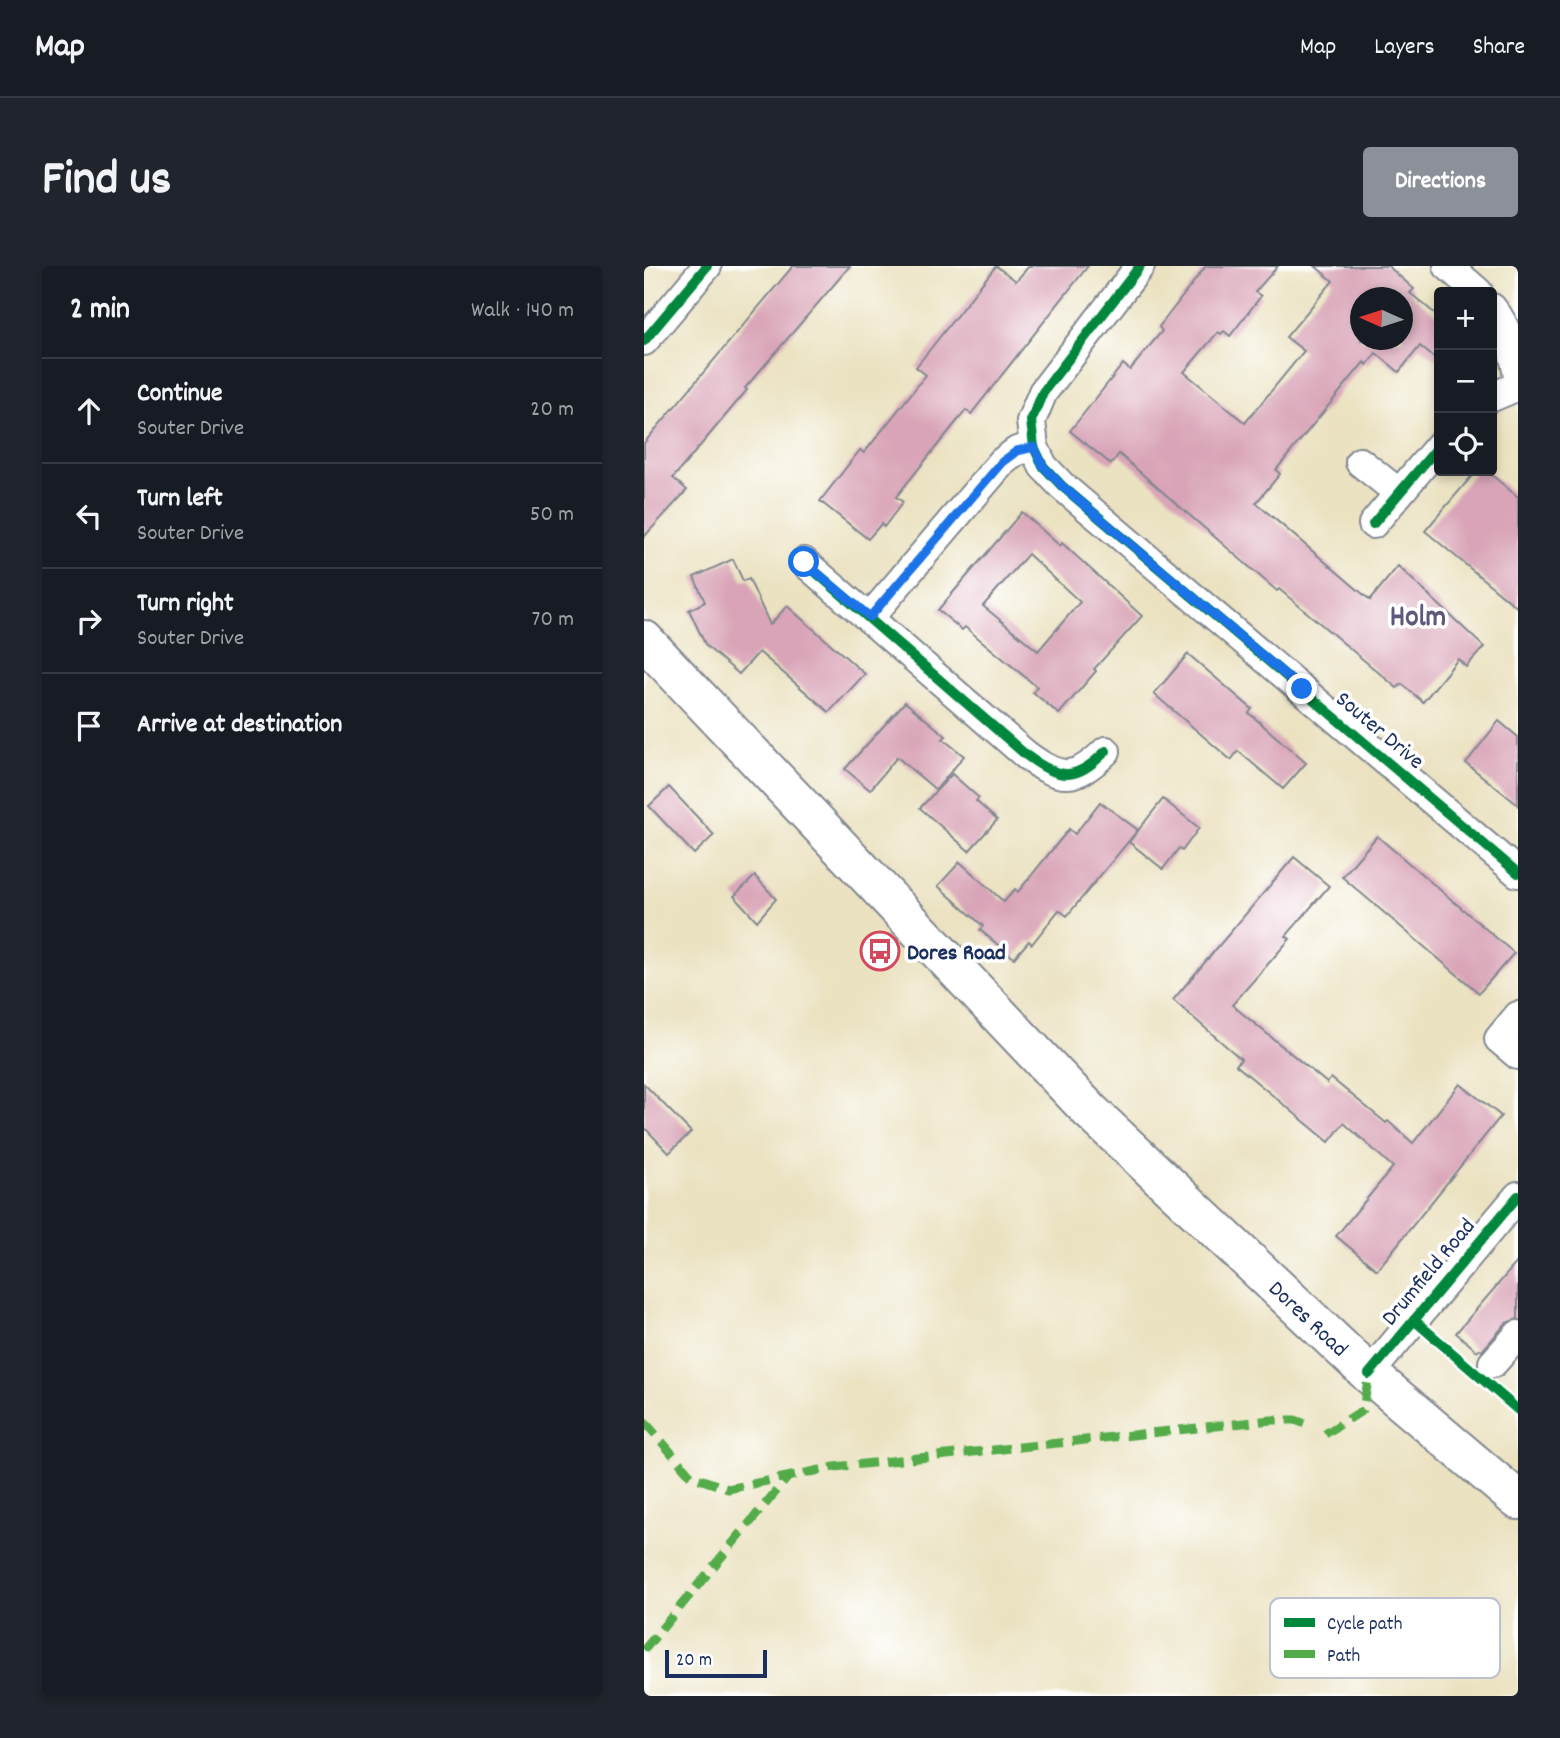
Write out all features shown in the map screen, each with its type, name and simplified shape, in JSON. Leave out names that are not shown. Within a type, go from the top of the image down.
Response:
[{"type":"main road","name":"Dores Road","points":[[644,640],[1090,1111],[1369,1374],[1518,1500]]},
{"type":"street","points":[[644,341],[707,266]]},
{"type":"street","points":[[870,617],[1002,462],[1017,451],[1034,447],[1031,421],[1043,392],[1140,266]]},
{"type":"street","points":[[1448,266],[1472,287]]},
{"type":"street","points":[[1497,315],[1512,345],[1518,375]]},
{"type":"street","points":[[1497,395],[1518,386]]},
{"type":"street","name":"Souter Drive","points":[[1034,447],[1043,466],[1062,486],[1518,873]]},
{"type":"street","points":[[1373,524],[1434,452]]},
{"type":"street","points":[[1360,462],[1399,493]]},
{"type":"street","points":[[804,562],[1026,755],[1048,771],[1071,774],[1091,766],[1106,751]]},
{"type":"street","points":[[1518,1016],[1499,1039],[1518,1055]]},
{"type":"street","name":"Drumfield Road","points":[[1369,1374],[1512,1215]]},
{"type":"street","points":[[1493,1363],[1518,1335]]},
{"type":"building","points":[[793,266],[850,266],[745,388],[747,390],[673,478],[687,490],[644,537],[644,443]]},
{"type":"building","points":[[996,266],[1016,281],[1029,266],[1088,266],[971,414],[966,410],[896,497],[903,502],[884,527],[881,524],[868,539],[820,501],[860,450],[864,453],[926,375],[916,367]]},
{"type":"building","points":[[1206,266],[1278,266],[1255,292],[1261,296],[1230,336],[1224,331],[1221,334],[1218,332],[1184,372],[1245,423],[1304,351],[1286,337],[1333,281],[1315,266],[1388,266],[1412,287],[1350,287],[1350,350],[1413,350],[1413,295],[1434,313],[1434,358],[1420,346],[1399,372],[1376,353],[1367,365],[1364,362],[1276,470],[1280,474],[1256,503],[1370,600],[1398,566],[1484,647],[1466,667],[1458,659],[1423,702],[1402,684],[1397,688],[1279,589],[1277,591],[1119,454],[1111,464],[1070,431],[1123,364],[1130,370],[1162,331],[1159,327]]},
{"type":"building","points":[[1472,476],[1493,476],[1518,497],[1518,608],[1425,531]]},
{"type":"building","points":[[1022,512],[1060,546],[1062,543],[1142,616],[1094,669],[1096,671],[1059,714],[1033,692],[1037,687],[965,627],[962,630],[938,610]],"holes":[[[1028,554],[1080,602],[1038,651],[983,606]]]},
{"type":"building","points":[[733,559],[743,581],[749,579],[770,625],[787,606],[865,674],[829,712],[759,652],[739,674],[706,646],[689,610],[705,602],[694,577]]},
{"type":"building","points":[[1188,654],[1252,709],[1249,713],[1306,763],[1283,789],[1238,751],[1231,760],[1154,694]]},
{"type":"building","points":[[905,702],[946,736],[943,739],[964,756],[936,790],[897,757],[870,790],[845,769]]},
{"type":"building","points":[[1499,721],[1518,737],[1518,805],[1466,763]]},
{"type":"building","points":[[952,774],[979,798],[976,801],[997,820],[969,851],[920,808]]},
{"type":"building","points":[[669,787],[714,835],[694,854],[649,806]]},
{"type":"building","points":[[1163,799],[1199,828],[1182,851],[1179,848],[1163,869],[1129,842]]},
{"type":"building","points":[[1100,802],[1138,830],[1067,916],[1059,910],[1032,944],[1029,941],[1014,958],[980,930],[983,926],[938,886],[960,862],[1004,902],[1015,889],[1018,892],[1069,829],[1075,834]]},
{"type":"building","points":[[1377,836],[1514,953],[1479,993],[1342,877]]},
{"type":"building","points":[[1294,857],[1329,886],[1286,936],[1290,939],[1232,1005],[1327,1083],[1331,1078],[1413,1143],[1460,1084],[1501,1116],[1377,1270],[1336,1236],[1393,1167],[1344,1123],[1329,1142],[1236,1065],[1241,1059],[1173,1000]]},
{"type":"building","points":[[755,876],[776,899],[757,921],[734,896]]},
{"type":"building","points":[[644,1084],[691,1132],[669,1153],[644,1127]]},
{"type":"building","points":[[1518,1261],[1518,1319],[1506,1323],[1482,1351],[1477,1351],[1456,1333]]},
{"type":"marked path","points":[[1325,1434],[1363,1410],[1369,1374]]},
{"type":"marked path","points":[[644,1421],[691,1476],[728,1489],[835,1467],[1271,1420],[1295,1420],[1311,1426]]},
{"type":"marked path","points":[[644,1650],[788,1477]]},
{"type":"cycle path","points":[[644,341],[707,266]]},
{"type":"cycle path","points":[[1140,266],[1043,392],[1031,421],[1034,447],[1043,466],[1062,486],[1518,873]]},
{"type":"cycle path","points":[[1373,524],[1434,452]]},
{"type":"cycle path","points":[[804,562],[1038,763],[1058,773],[1067,774],[1085,768],[1106,751]]},
{"type":"cycle path","points":[[1369,1374],[1518,1196]]},
{"type":"cycle path","points":[[1414,1320],[1518,1410]]},
{"type":"place","name":"Dores Road","points":[[880,951]]},
{"type":"district","name":"Holm","points":[[1418,615]]},
{"type":"route","points":[[804,562],[870,617],[1002,462],[1017,451],[1034,447],[1043,466],[1062,486],[1302,689]]}]
